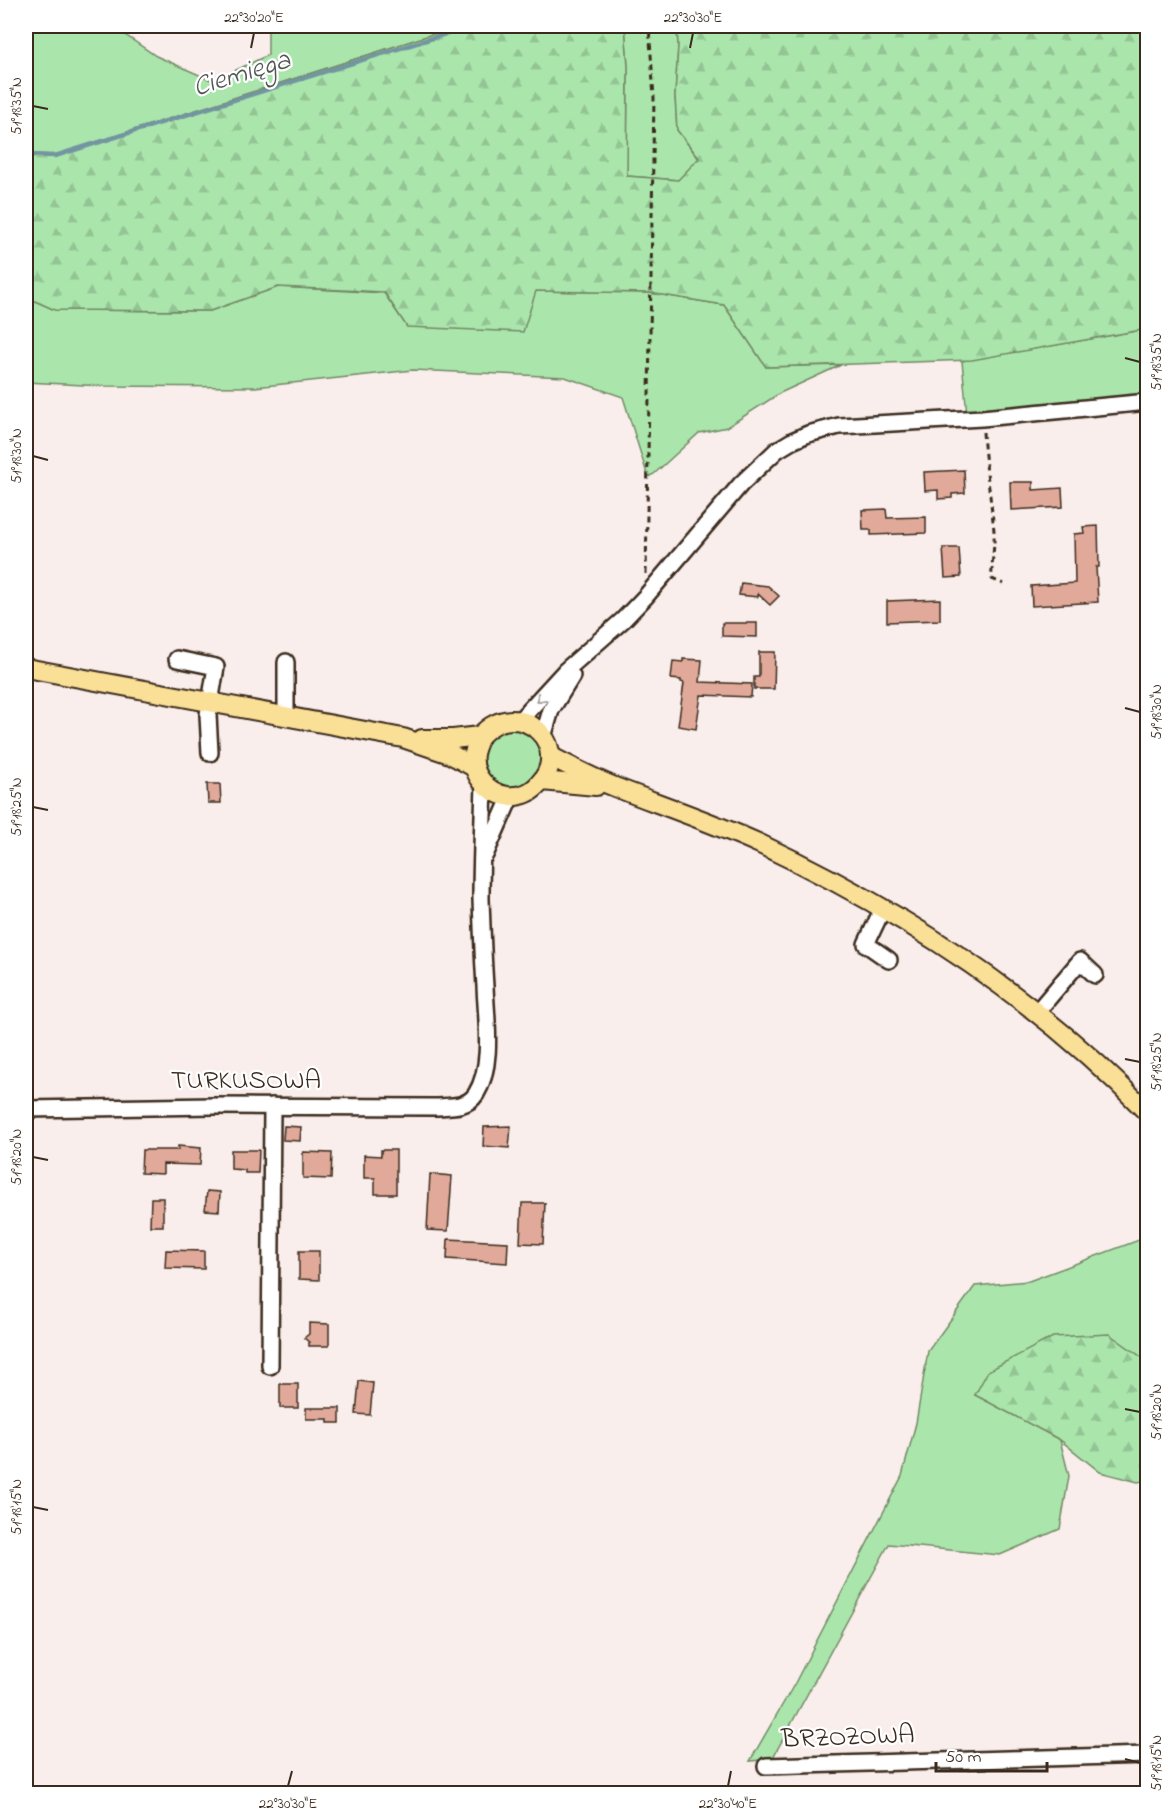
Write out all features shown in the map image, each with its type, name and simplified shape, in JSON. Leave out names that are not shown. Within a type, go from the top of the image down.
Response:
[{"type":"main road","points":[[26,668],[403,738],[450,754],[474,767]]},
{"type":"main road","points":[[519,721],[537,729],[543,736],[550,756],[548,770],[542,781],[528,792],[511,796],[496,793],[478,776],[474,767],[474,751],[480,736],[497,722],[519,721]]},
{"type":"main road","points":[[403,738],[453,740],[480,736]]},
{"type":"main road","points":[[550,756],[577,771],[619,789],[759,844],[883,908],[977,969],[1036,1013],[1101,1068],[1148,1113]]},
{"type":"main road","points":[[542,781],[619,789]]},
{"type":"street","points":[[519,721],[565,671],[646,596],[741,484],[777,450],[792,441],[839,426],[982,418],[1148,402]]},
{"type":"street","points":[[543,736],[551,710],[563,688],[591,649]]},
{"type":"street","points":[[177,659],[216,667],[208,715],[210,753]]},
{"type":"street","points":[[286,662],[286,715]]},
{"type":"street","points":[[481,864],[484,784]]},
{"type":"street","points":[[481,864],[511,796]]},
{"type":"street","name":"TURKUSOWA","points":[[26,1109],[435,1107],[466,1104],[481,1084],[486,1057],[481,864]]},
{"type":"street","points":[[883,908],[866,944],[889,960]]},
{"type":"street","points":[[1036,1013],[1080,961],[1095,975]]},
{"type":"street","points":[[270,1366],[272,1106]]},
{"type":"street","name":"BRZOZOWA","points":[[766,1766],[1148,1755]]},
{"type":"path","points":[[646,596],[654,98],[649,26]]},
{"type":"path","points":[[982,418],[994,534],[992,579],[1004,584]]},
{"type":"green space","points":[[26,26],[112,26],[156,56],[213,81],[268,55],[268,26],[458,26],[56,155],[26,154]]},
{"type":"green space","points":[[458,26],[625,26],[628,67],[627,176],[678,180],[699,158],[677,130],[675,96],[677,26],[1147,26],[1147,329],[972,360],[766,367],[724,305],[650,293],[536,291],[523,332],[407,327],[384,292],[278,287],[210,311],[55,310],[26,297],[26,154],[56,155]]},
{"type":"green space","points":[[625,26],[677,26],[675,96],[677,130],[699,159],[679,180],[627,176],[628,67]]},
{"type":"green space","points":[[278,287],[384,293],[407,327],[536,291],[650,293],[724,305],[766,367],[841,365],[780,393],[727,427],[699,433],[648,477],[623,397],[565,377],[413,370],[255,387],[103,386],[26,382],[26,297],[55,310],[210,311]]},
{"type":"green space","points":[[1147,329],[1147,402],[967,415],[962,361]]},
{"type":"green space","points":[[506,729],[518,729],[533,737],[541,752],[541,764],[533,779],[518,787],[506,787],[491,779],[483,764],[483,752],[491,737]]},
{"type":"green space","points":[[1147,1237],[1147,1361],[1109,1335],[975,1395],[1060,1440],[1069,1476],[1060,1529],[1000,1555],[889,1544],[772,1759],[750,1761],[795,1683],[902,1476],[916,1423],[928,1351],[975,1286],[1029,1281]]},
{"type":"green space","points":[[1109,1334],[1147,1361],[1147,1480],[1138,1482],[1100,1472],[1060,1440],[975,1395],[988,1371],[1053,1337]]},
{"type":"building","points":[[964,470],[965,493],[952,494],[952,498],[938,499],[938,490],[925,491],[924,472]]},
{"type":"building","points":[[1010,482],[1033,482],[1033,490],[1062,488],[1063,507],[1011,510]]},
{"type":"building","points":[[886,509],[887,518],[926,517],[926,533],[871,535],[871,530],[863,530],[862,510]]},
{"type":"building","points":[[1098,526],[1099,567],[1096,567],[1098,602],[1032,606],[1031,586],[1075,583],[1074,534],[1084,533],[1083,527]]},
{"type":"building","points":[[943,548],[959,548],[961,577],[945,578]]},
{"type":"building","points":[[741,583],[768,586],[779,596],[770,605],[758,594],[758,597],[739,595]]},
{"type":"building","points":[[940,599],[940,620],[887,622],[887,601]]},
{"type":"building","points":[[722,623],[757,623],[757,637],[722,636]]},
{"type":"building","points":[[759,652],[775,652],[774,689],[754,689],[754,677],[759,677]]},
{"type":"building","points":[[683,659],[702,660],[700,682],[752,684],[751,697],[701,695],[696,729],[678,726],[684,683],[681,680],[671,679],[673,661],[683,662]]},
{"type":"building","points":[[207,784],[220,784],[221,803],[208,803]]},
{"type":"building","points":[[284,1126],[301,1127],[300,1141],[283,1140]]},
{"type":"building","points":[[511,1126],[509,1148],[483,1146],[484,1127]]},
{"type":"building","points":[[178,1146],[201,1148],[200,1165],[163,1164],[163,1174],[141,1173],[142,1150],[178,1150]]},
{"type":"building","points":[[231,1150],[259,1150],[258,1173],[245,1173],[245,1170],[231,1169]]},
{"type":"building","points":[[381,1150],[396,1150],[396,1194],[375,1194],[375,1178],[364,1178],[364,1155],[381,1156]]},
{"type":"building","points":[[303,1152],[332,1153],[331,1179],[303,1178]]},
{"type":"building","points":[[430,1174],[452,1176],[448,1231],[427,1230]]},
{"type":"building","points":[[207,1191],[220,1192],[219,1211],[205,1210]]},
{"type":"building","points":[[151,1198],[163,1198],[163,1226],[150,1226]]},
{"type":"building","points":[[522,1203],[545,1203],[543,1244],[520,1243]]},
{"type":"building","points":[[448,1239],[508,1242],[507,1263],[447,1259]]},
{"type":"building","points":[[166,1250],[204,1251],[204,1269],[165,1268]]},
{"type":"building","points":[[299,1251],[319,1251],[319,1280],[299,1279]]},
{"type":"building","points":[[309,1323],[329,1324],[329,1346],[309,1346],[309,1342],[304,1338],[309,1334]]},
{"type":"building","points":[[359,1381],[373,1383],[370,1415],[356,1414]]},
{"type":"building","points":[[280,1384],[298,1384],[298,1408],[280,1408]]},
{"type":"building","points":[[306,1408],[340,1408],[340,1423],[328,1423],[328,1419],[306,1419]]},
{"type":"waterway","name":"Ciemięga","points":[[26,155],[55,156],[471,26]]}]
